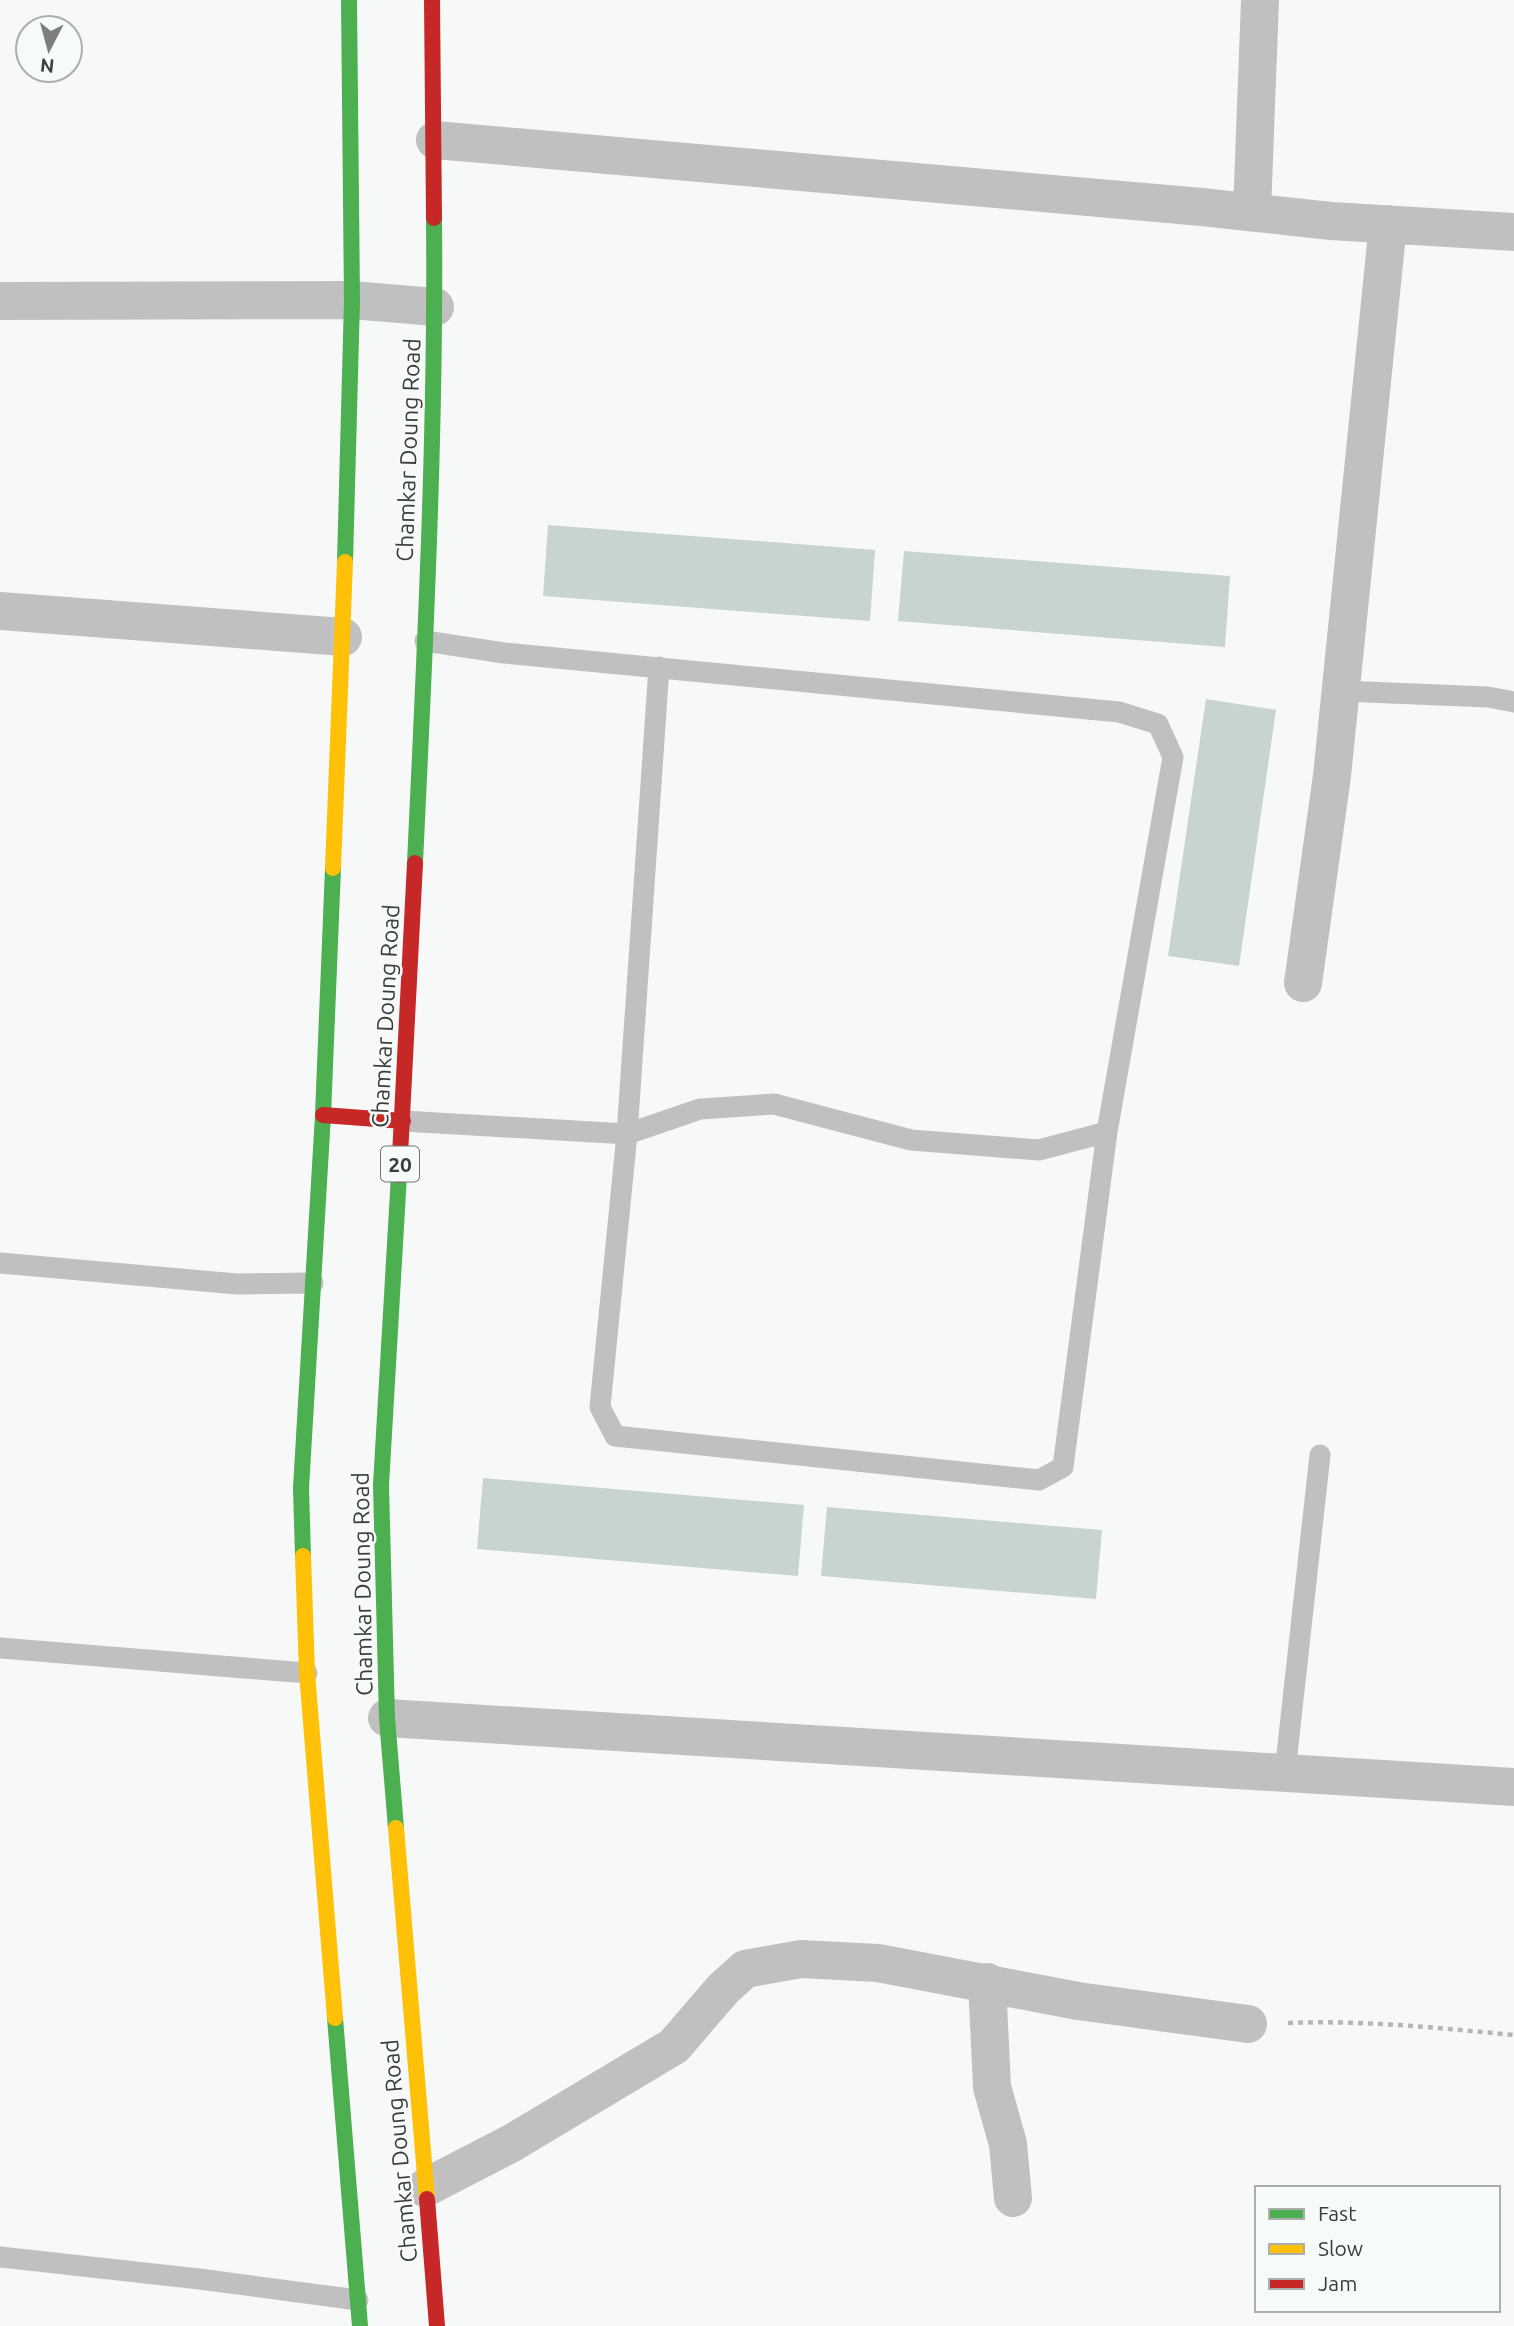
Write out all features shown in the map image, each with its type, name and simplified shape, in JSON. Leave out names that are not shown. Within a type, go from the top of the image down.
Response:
[{"type":"main road","points":[[349,0],[352,300],[343,637],[323,1115],[301,1488],[307,1673],[360,2326]]},
{"type":"main road","name":"Chamkar Doung Road","points":[[432,0],[435,307],[425,641],[403,1121],[381,1486],[387,1718],[437,2326]]},
{"type":"main road","points":[[323,1115],[403,1121]]},
{"type":"street","points":[[1252,212],[1259,0]]},
{"type":"street","points":[[435,140],[1388,224],[1514,232]]},
{"type":"street","points":[[1303,983],[1332,776],[1388,224]]},
{"type":"street","points":[[0,301],[352,300],[435,307]]},
{"type":"street","points":[[0,611],[343,637]]},
{"type":"street","points":[[387,1718],[1514,1787]]},
{"type":"street","points":[[425,2188],[512,2143],[674,2046],[744,1969],[801,1959],[878,1963],[1078,2001],[1248,2024]]},
{"type":"street","points":[[988,1982],[992,2087],[1008,2144],[1013,2198]]},
{"type":"lane","points":[[425,641],[504,653],[659,667],[1119,712],[1158,724],[1173,757],[1107,1132],[1063,1467],[1039,1480],[615,1436],[600,1407],[627,1134],[659,667]]},
{"type":"lane","points":[[1341,691],[1488,697],[1514,702]]},
{"type":"lane","points":[[403,1121],[627,1134],[700,1109],[775,1104],[911,1140],[1039,1150],[1107,1132]]},
{"type":"lane","points":[[0,1263],[237,1284],[313,1283]]},
{"type":"lane","points":[[1285,1772],[1320,1455]]},
{"type":"lane","points":[[0,1648],[307,1673]]},
{"type":"lane","points":[[0,2257],[358,2300]]},
{"type":"path","points":[[1248,2024],[1326,2022],[1431,2027],[1514,2035]]},
{"type":"building","points":[[548,525],[875,550],[870,621],[543,596]]},
{"type":"building","points":[[904,551],[1230,576],[1225,647],[898,621]]},
{"type":"building","points":[[1206,699],[1276,710],[1239,966],[1168,956]]},
{"type":"building","points":[[483,1478],[804,1505],[798,1576],[477,1549]]},
{"type":"building","points":[[827,1507],[1102,1530],[1096,1599],[821,1576]]},
{"type":"traffic: fast","points":[[345,562],[352,300],[349,0]]},
{"type":"traffic: fast","points":[[415,863],[432,460],[434,218]]},
{"type":"traffic: fast","points":[[303,1556],[301,1488],[323,1115],[333,868]]},
{"type":"traffic: fast","points":[[396,1828],[387,1718],[381,1485],[399,1175]]},
{"type":"traffic: fast","points":[[335,2018],[360,2326]]},
{"type":"traffic: slow","points":[[333,868],[345,562]]},
{"type":"traffic: slow","points":[[303,1556],[307,1673],[335,2018]]},
{"type":"traffic: slow","points":[[396,1828],[427,2199]]},
{"type":"traffic: jam","points":[[432,0],[434,218]]},
{"type":"traffic: jam","points":[[399,1175],[415,863]]},
{"type":"traffic: jam","points":[[323,1115],[403,1121]]},
{"type":"traffic: jam","points":[[427,2199],[437,2326]]}]
